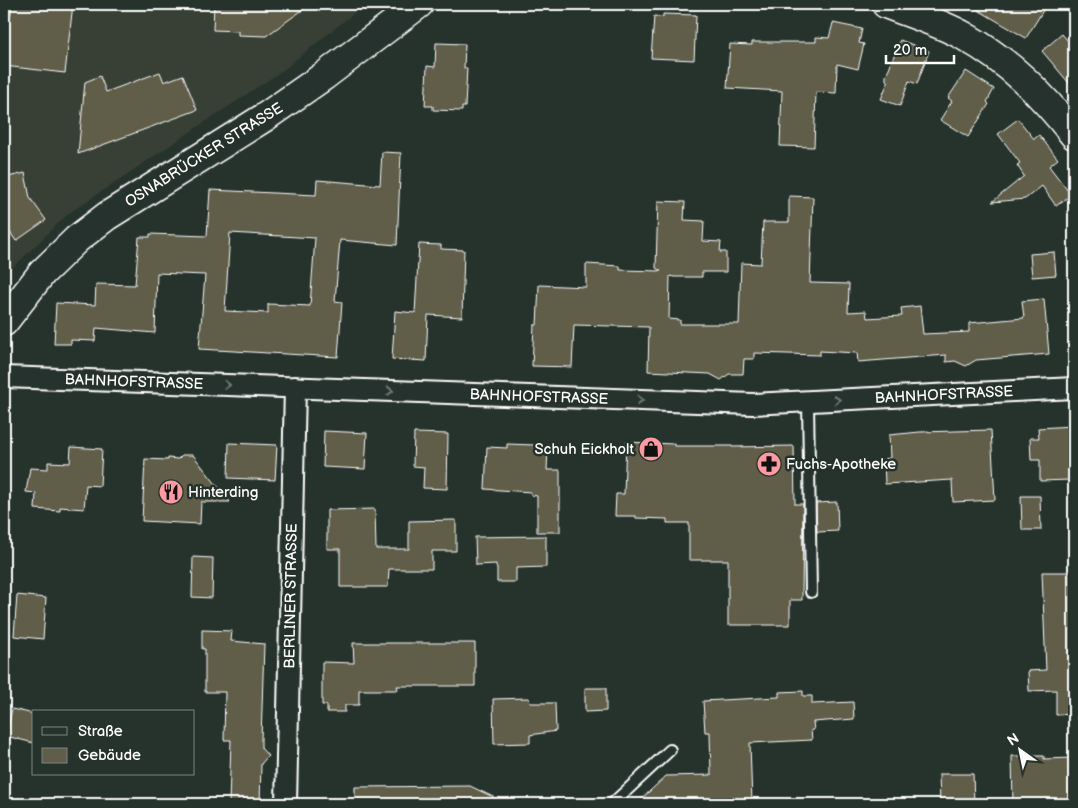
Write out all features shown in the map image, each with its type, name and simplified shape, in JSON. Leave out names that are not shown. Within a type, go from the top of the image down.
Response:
[{"type":"main road","points":[[886,4],[963,35],[1012,67],[1054,108],[1074,135]]},
{"type":"main road","name":"OSNABRÜCKER STRASSE","points":[[4,322],[42,273],[76,240],[107,216],[265,117],[324,76],[408,9]]},
{"type":"street","name":"BAHNHOFSTRASSE","points":[[4,377],[753,404],[1074,388]]},
{"type":"street","name":"BERLINER STRASSE","points":[[286,804],[295,388]]},
{"type":"lane","points":[[808,402],[811,592]]},
{"type":"lane","points":[[612,804],[670,750]]},
{"type":"shaded area","points":[[4,4],[365,4],[283,70],[69,213],[4,276]]},
{"type":"building","points":[[12,4],[73,4],[65,73],[4,66],[4,18],[10,19]]},
{"type":"building","points":[[214,4],[311,4],[266,36],[238,35],[238,31],[213,30]]},
{"type":"building","points":[[968,4],[1047,4],[1026,38]]},
{"type":"building","points":[[663,14],[696,15],[694,60],[651,58],[654,16],[663,17]]},
{"type":"building","points":[[833,23],[862,29],[859,43],[864,44],[858,69],[837,64],[836,93],[816,92],[814,147],[780,146],[782,91],[727,88],[730,44],[752,45],[752,42],[816,42],[816,37],[829,38]]},
{"type":"building","points":[[1062,34],[1074,48],[1074,89],[1042,51]]},
{"type":"building","points":[[900,40],[929,51],[917,84],[909,81],[900,106],[881,99],[888,82],[886,76]]},
{"type":"building","points":[[436,43],[465,44],[464,68],[467,68],[465,107],[462,107],[462,111],[433,110],[433,106],[425,106],[427,66],[435,67]]},
{"type":"building","points":[[966,71],[994,89],[987,102],[989,104],[968,137],[940,120],[952,101],[948,98]]},
{"type":"building","points":[[160,72],[164,82],[183,75],[197,110],[78,154],[85,82],[100,76],[106,92]]},
{"type":"building","points":[[1018,119],[1034,139],[1039,135],[1058,159],[1049,166],[1071,195],[1056,206],[1042,186],[1025,199],[992,202],[1024,176],[1017,165],[1020,163],[998,134]]},
{"type":"building","points":[[382,152],[401,153],[397,245],[340,240],[335,301],[342,302],[338,357],[199,349],[205,275],[157,273],[155,333],[96,328],[95,341],[71,340],[71,344],[54,344],[56,303],[95,305],[96,284],[135,285],[139,237],[150,237],[150,234],[207,236],[210,190],[316,195],[317,180],[380,185]],"holes":[[[230,233],[315,238],[310,306],[268,304],[268,313],[225,311]]]},
{"type":"building","points":[[25,173],[30,198],[46,220],[16,241],[4,223],[4,178]]},
{"type":"building","points":[[789,196],[813,197],[810,283],[849,284],[848,312],[866,311],[867,318],[902,316],[901,308],[920,306],[923,334],[969,332],[969,323],[1024,318],[1022,301],[1044,299],[1049,354],[976,360],[966,366],[955,361],[946,362],[946,355],[858,362],[857,353],[820,351],[820,355],[754,353],[754,359],[744,359],[743,374],[729,374],[721,380],[710,374],[648,371],[649,327],[574,325],[572,367],[532,366],[534,325],[537,325],[539,285],[586,287],[586,264],[620,266],[620,270],[661,271],[656,268],[658,201],[685,202],[684,220],[704,221],[703,241],[721,242],[720,252],[726,252],[726,272],[702,272],[702,277],[670,276],[669,319],[680,320],[680,324],[739,324],[741,263],[761,264],[763,222],[789,222]]},
{"type":"building","points":[[419,244],[441,245],[441,249],[464,250],[462,317],[428,315],[426,361],[392,359],[395,311],[415,313]]},
{"type":"building","points":[[1054,252],[1056,275],[1032,277],[1030,254]]},
{"type":"building","points":[[1073,426],[1074,467],[1070,467],[1070,480],[1040,481],[1040,460],[1031,460],[1030,438],[1039,438],[1038,428]]},
{"type":"building","points":[[991,430],[995,500],[953,502],[952,480],[885,484],[884,459],[890,458],[889,435]]},
{"type":"building","points":[[324,431],[367,433],[365,469],[323,467]]},
{"type":"building","points":[[414,433],[448,434],[447,489],[423,488],[424,467],[413,466]]},
{"type":"building","points":[[626,442],[674,444],[674,446],[794,446],[795,504],[803,504],[802,600],[790,600],[790,625],[728,625],[728,560],[689,560],[689,523],[667,523],[667,519],[615,516],[616,494],[624,494]]},
{"type":"building","points":[[229,443],[277,445],[275,480],[228,478]]},
{"type":"building","points":[[507,444],[535,445],[535,447],[548,448],[547,470],[560,470],[560,532],[537,532],[537,496],[531,495],[531,492],[485,489],[487,447],[507,448]]},
{"type":"building","points":[[71,447],[102,449],[100,486],[86,485],[84,509],[60,507],[60,511],[35,509],[36,493],[26,492],[30,468],[48,469],[48,462],[70,463]]},
{"type":"building","name":"Hinterding","points":[[182,455],[193,455],[230,502],[201,502],[200,524],[142,521],[145,459],[178,459]]},
{"type":"building","points":[[1021,496],[1040,496],[1041,530],[1022,530]]},
{"type":"building","points":[[837,502],[838,531],[817,532],[816,503]]},
{"type":"building","points":[[375,509],[376,549],[409,549],[409,521],[456,520],[456,551],[432,551],[432,569],[389,569],[388,587],[340,587],[340,549],[327,549],[327,510]]},
{"type":"building","points":[[546,536],[546,567],[516,568],[516,582],[497,582],[496,564],[476,565],[475,537]]},
{"type":"building","points":[[193,557],[213,558],[212,598],[192,597]]},
{"type":"building","points":[[1042,572],[1074,572],[1074,714],[1056,715],[1056,690],[1029,691],[1028,671],[1046,670]]},
{"type":"building","points":[[17,595],[46,598],[43,639],[14,636]]},
{"type":"building","points":[[202,630],[232,631],[231,641],[264,644],[261,748],[268,756],[261,764],[260,804],[229,804],[231,740],[224,740],[225,692],[205,692],[205,649],[202,649]]},
{"type":"building","points":[[353,643],[475,643],[475,686],[397,686],[398,690],[359,690],[359,705],[345,705],[345,712],[327,712],[327,705],[322,705],[322,662],[354,663]]},
{"type":"building","points":[[585,688],[606,688],[606,711],[585,712]]},
{"type":"building","points":[[803,691],[803,696],[812,696],[812,704],[853,702],[854,719],[813,722],[814,730],[811,730],[812,740],[750,743],[752,804],[636,804],[666,776],[711,775],[710,732],[705,732],[703,701],[779,697],[779,692]]},
{"type":"building","points":[[529,698],[530,703],[555,703],[556,731],[530,735],[530,743],[494,744],[493,699]]},
{"type":"building","points":[[12,709],[32,714],[32,742],[6,736]]},
{"type":"building","points":[[1012,756],[1044,756],[1044,759],[1074,758],[1074,804],[1013,804]]},
{"type":"building","points":[[939,774],[973,774],[974,804],[940,804]]},
{"type":"building","points":[[470,786],[508,804],[355,804],[355,787]]},
{"type":"place","name":"Schuh Eickholt","points":[[651,449]]},
{"type":"place","name":"Fuchs-Apotheke","points":[[769,464]]},
{"type":"place","name":"Hinterding","points":[[171,492]]}]
